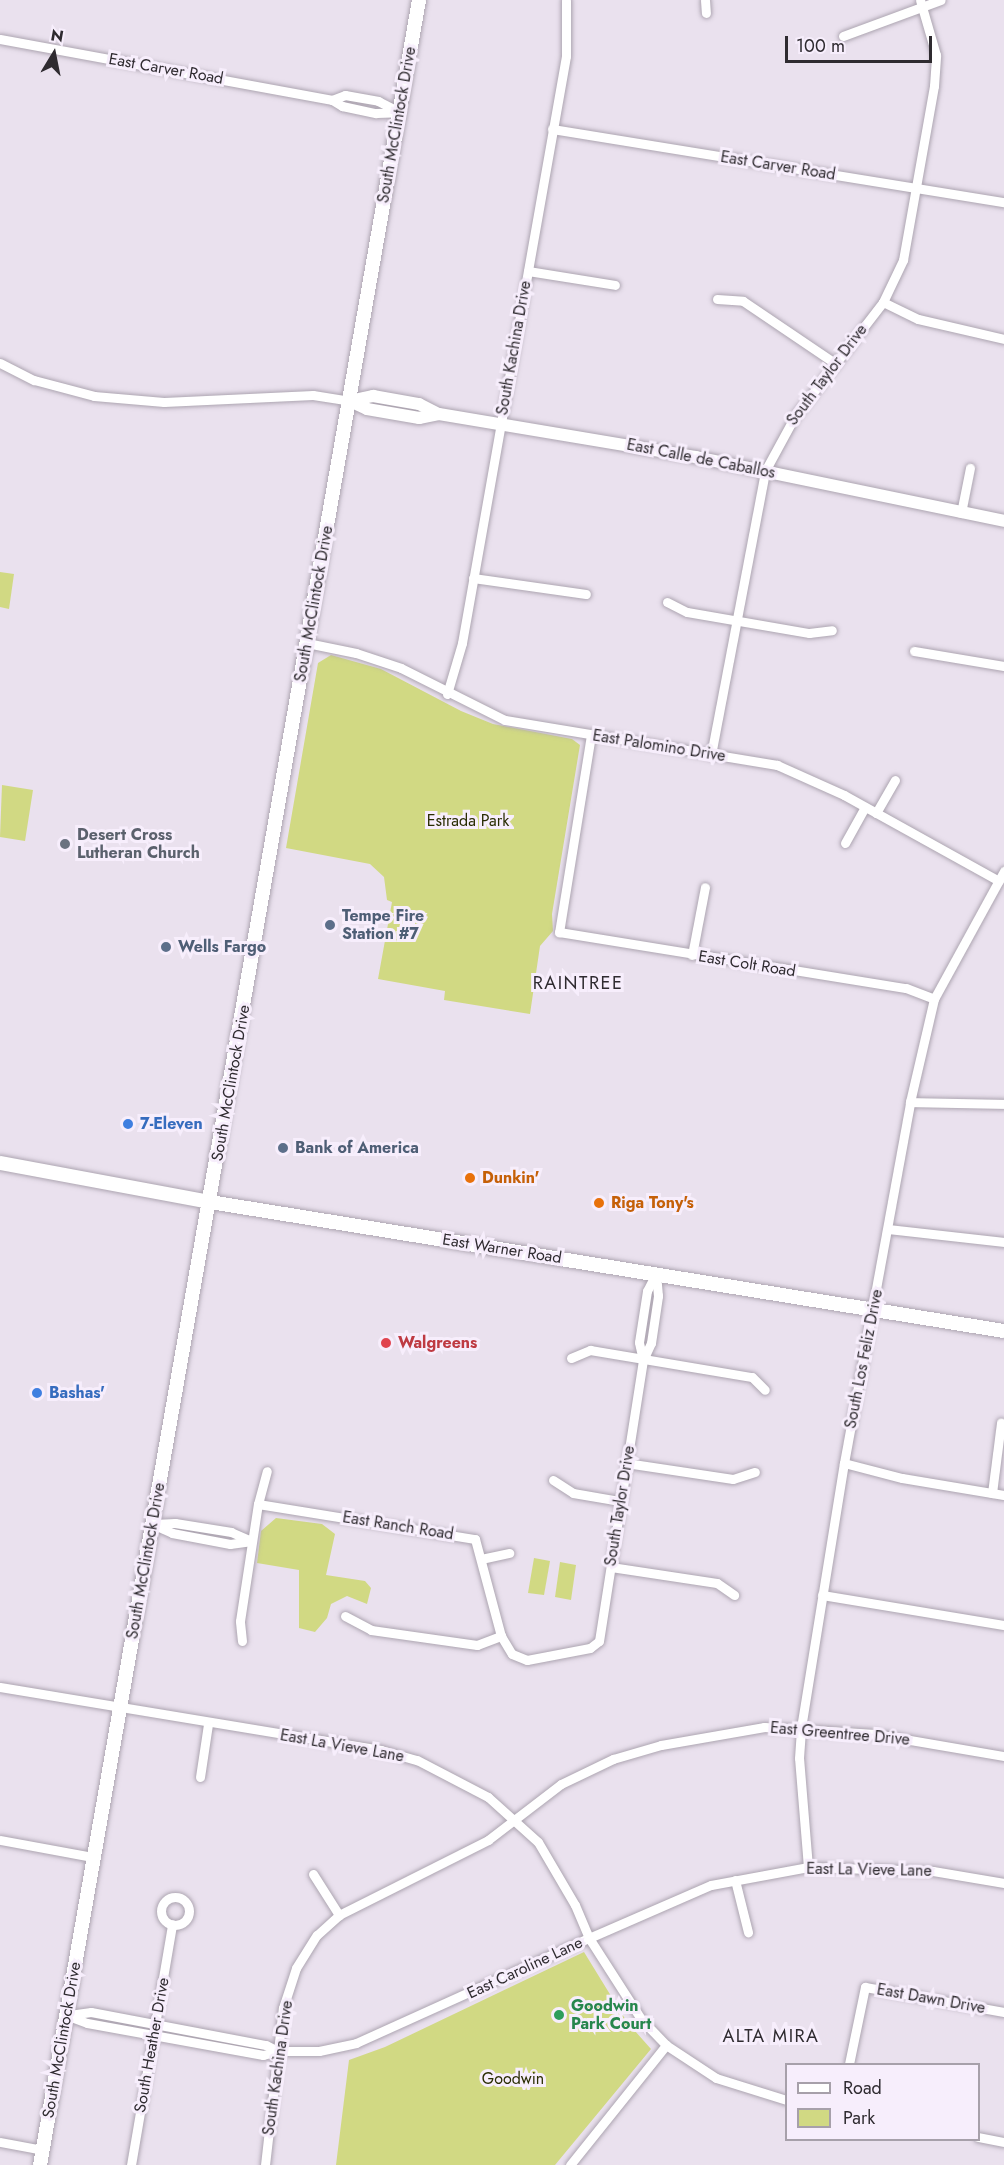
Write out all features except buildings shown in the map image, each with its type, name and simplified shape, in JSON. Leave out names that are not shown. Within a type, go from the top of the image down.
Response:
[{"type":"main road","name":"South McClintock Drive","points":[[40,2165],[419,0]]},
{"type":"main road","name":"East Warner Road","points":[[0,1162],[210,1202],[1004,1331]]},
{"type":"street","name":"South Kachina Drive","points":[[447,694],[462,643],[566,56],[566,0]]},
{"type":"street","points":[[705,0],[706,13]]},
{"type":"street","points":[[843,36],[921,3],[941,0]]},
{"type":"street","name":"South Taylor Drive","points":[[711,755],[765,471],[795,416],[883,302],[903,260],[917,189],[936,55],[921,3]]},
{"type":"street","name":"East Carver Road","points":[[0,39],[332,100],[345,95],[378,101],[400,112]]},
{"type":"street","name":"East Carver Road","points":[[552,129],[1004,202]]},
{"type":"street","points":[[528,271],[615,285]]},
{"type":"street","points":[[717,299],[743,302],[836,364]]},
{"type":"street","points":[[883,302],[918,319],[1004,339]]},
{"type":"street","points":[[0,363],[34,380],[94,396],[164,402],[313,395],[349,400]]},
{"type":"street","name":"East Calle de Caballos","points":[[349,400],[373,396],[419,404],[439,414],[765,471],[1004,521]]},
{"type":"street","points":[[961,513],[970,468]]},
{"type":"street","points":[[472,578],[586,594]]},
{"type":"street","points":[[667,602],[687,612],[809,633],[832,630]]},
{"type":"street","name":"East Palomino Drive","points":[[307,643],[356,653],[401,668],[447,694],[506,720],[777,765],[865,807],[999,881]]},
{"type":"street","points":[[914,651],[1004,666]]},
{"type":"street","name":"East Colt Road","points":[[591,735],[560,932],[906,988],[934,999]]},
{"type":"street","points":[[876,813],[895,780]]},
{"type":"street","points":[[845,843],[865,807]]},
{"type":"street","name":"South Los Feliz Drive","points":[[808,1867],[799,1758],[801,1728],[844,1463],[910,1102],[934,999],[1004,871]]},
{"type":"street","points":[[692,955],[705,886]]},
{"type":"street","points":[[910,1102],[1004,1104]]},
{"type":"street","points":[[888,1228],[1004,1242]]},
{"type":"street","name":"South Taylor Drive","points":[[501,1636],[512,1654],[527,1660],[590,1648],[599,1641],[643,1360],[651,1343],[658,1296],[656,1274]]},
{"type":"street","points":[[571,1358],[590,1350],[752,1377],[765,1390]]},
{"type":"street","points":[[992,1493],[1001,1423]]},
{"type":"street","points":[[626,1463],[733,1479],[755,1472]]},
{"type":"street","points":[[844,1463],[902,1478],[1004,1495]]},
{"type":"street","points":[[242,1641],[240,1621],[258,1504],[267,1471]]},
{"type":"street","points":[[553,1480],[573,1493],[620,1501]]},
{"type":"street","name":"East Ranch Road","points":[[258,1504],[476,1539],[501,1636]]},
{"type":"street","points":[[152,1524],[175,1524],[231,1532],[252,1541]]},
{"type":"street","points":[[481,1559],[509,1553]]},
{"type":"street","points":[[611,1567],[717,1583],[734,1595]]},
{"type":"street","points":[[822,1595],[1004,1624]]},
{"type":"street","points":[[345,1616],[371,1630],[477,1644],[501,1636]]},
{"type":"street","name":"East La Vieve Lane","points":[[0,1687],[208,1724],[381,1750],[417,1760],[461,1780],[515,1818],[538,1842],[554,1867],[589,1938],[711,1885],[808,1867],[933,1871],[1004,1883]]},
{"type":"street","points":[[200,1777],[208,1724]]},
{"type":"street","name":"East Greentree Drive","points":[[515,1818],[561,1784],[613,1759],[712,1733],[801,1728],[875,1734],[1004,1756]]},
{"type":"street","name":"South Kachina Drive","points":[[265,2165],[283,2008],[296,1968],[317,1935],[339,1916],[488,1840],[515,1818]]},
{"type":"street","points":[[0,1840],[93,1857]]},
{"type":"street","points":[[313,1874],[339,1916]]},
{"type":"street","points":[[735,1880],[748,1932]]},
{"type":"street","name":"South Heather Drive","points":[[131,2165],[172,1924]]},
{"type":"street","name":"East Caroline Lane","points":[[66,2015],[87,2024],[262,2055],[278,2051],[319,2051],[357,2043],[589,1938],[641,2019],[666,2046],[716,2078],[785,2100]]},
{"type":"street","name":"East Dawn Drive","points":[[849,2063],[865,1987],[1004,2012]]},
{"type":"street","name":"East Caroline Lane","points":[[66,2015],[91,2012],[266,2045],[278,2051]]},
{"type":"street","points":[[570,2165],[666,2046]]},
{"type":"street","points":[[980,2137],[1004,2142]]},
{"type":"street","points":[[0,2142],[43,2150]]},
{"type":"green space","points":[[0,572],[14,574],[9,609],[0,607]]},
{"type":"green space","name":"Estrada Park","points":[[331,655],[381,669],[461,711],[493,724],[572,739],[580,745],[552,914],[553,931],[540,946],[530,1014],[444,1000],[445,991],[378,979],[392,902],[387,900],[384,877],[370,864],[286,848],[318,663]]},
{"type":"green space","points":[[2,785],[33,790],[25,841],[0,837]]},
{"type":"green space","points":[[276,1518],[322,1524],[335,1534],[326,1575],[365,1581],[371,1588],[367,1604],[347,1596],[331,1604],[327,1618],[315,1632],[299,1628],[299,1570],[257,1563],[261,1531]]},
{"type":"green space","points":[[534,1558],[550,1561],[544,1595],[528,1593]]},
{"type":"green space","points":[[560,1562],[576,1565],[571,1600],[555,1597]]},
{"type":"green space","name":"Goodwin","points":[[584,1952],[627,2022],[651,2049],[555,2165],[336,2165],[349,2060],[385,2047]]},
{"type":"place","name":"Desert Cross Lutheran Church","points":[[65,844]]},
{"type":"place","name":"Tempe Fire Station #7","points":[[330,925]]},
{"type":"place","name":"Wells Fargo","points":[[166,947]]},
{"type":"place","name":"7-Eleven","points":[[128,1124]]},
{"type":"place","name":"Bank of America","points":[[283,1148]]},
{"type":"place","name":"Dunkin'","points":[[470,1178]]},
{"type":"place","name":"Riga Tony's","points":[[599,1203]]},
{"type":"place","name":"Walgreens","points":[[386,1343]]},
{"type":"place","name":"Bashas'","points":[[37,1393]]},
{"type":"place","name":"Goodwin Park Court","points":[[559,2015]]},
{"type":"district","name":"RAINTREE","points":[[578,983]]},
{"type":"district","name":"ALTA MIRA","points":[[771,2036]]}]
